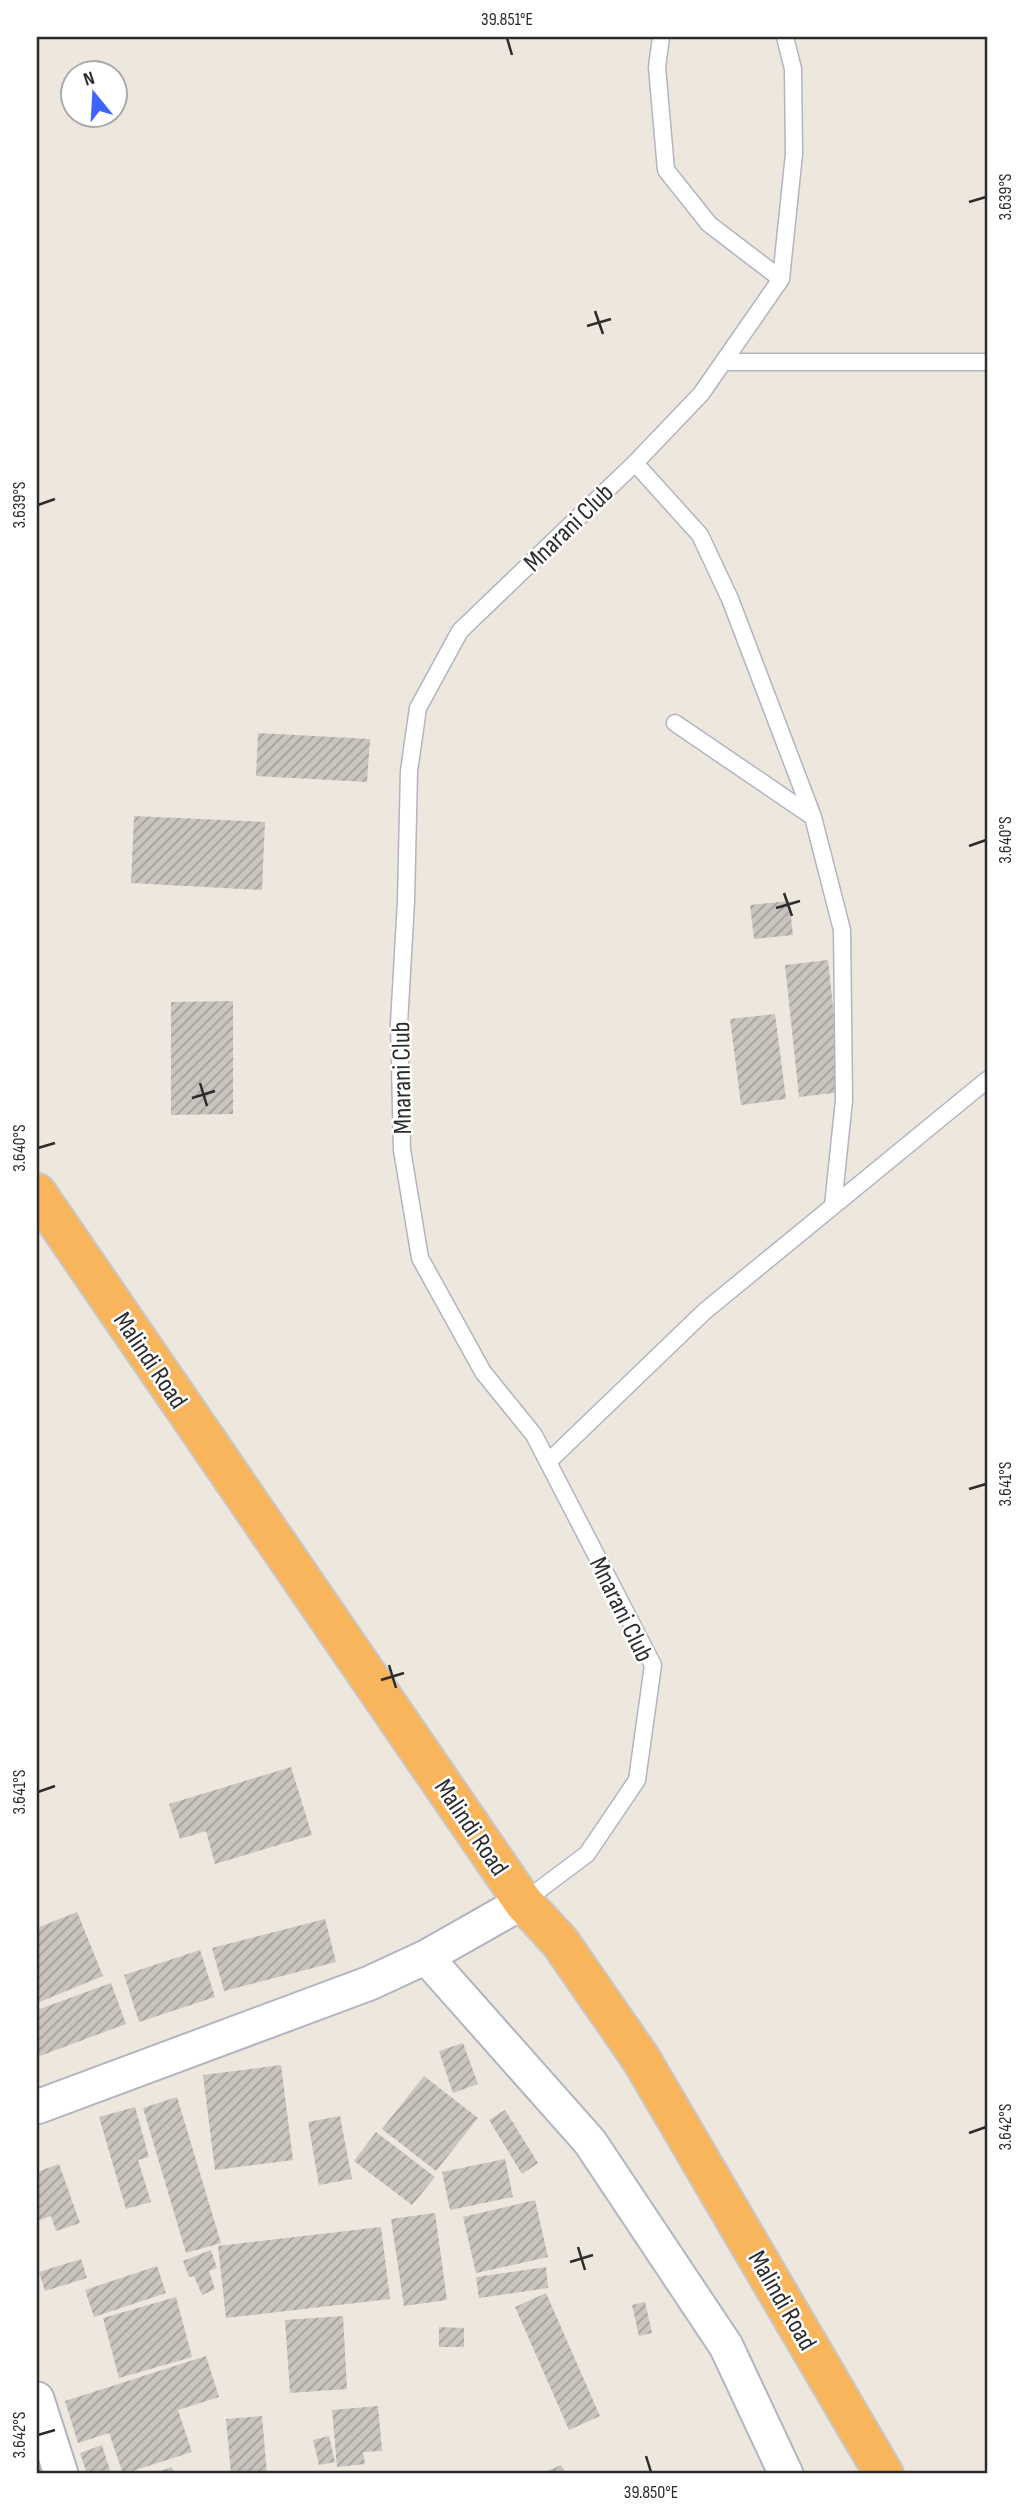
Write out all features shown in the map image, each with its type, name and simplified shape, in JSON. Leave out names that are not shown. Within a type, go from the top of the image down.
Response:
[{"type":"highway","name":"Malindi Road","points":[[37,1193],[523,1902],[559,1942],[642,2059],[884,2474]]},
{"type":"street","points":[[37,2107],[370,1983],[426,1956],[523,1902]]},
{"type":"street","points":[[426,1956],[590,2142],[726,2346],[786,2474]]},
{"type":"street","points":[[37,2399],[61,2474]]},
{"type":"lane","points":[[662,37],[657,67],[666,170],[709,224],[781,279]]},
{"type":"lane","name":"Mnarani Club","points":[[523,1902],[587,1854],[637,1780],[653,1665],[534,1435],[483,1372],[420,1258],[402,1150],[399,1024],[406,901],[409,771],[418,708],[460,631],[635,463],[701,394],[781,279],[794,153],[793,69],[785,37]]},
{"type":"lane","points":[[724,362],[987,362]]},
{"type":"lane","points":[[635,463],[700,535],[739,623],[813,817],[842,930],[844,1100],[833,1206]]},
{"type":"lane","points":[[675,723],[813,817]]},
{"type":"lane","points":[[548,1462],[705,1311],[987,1080]]},
{"type":"building","points":[[258,733],[370,739],[367,782],[256,776]]},
{"type":"building","points":[[134,816],[265,822],[262,890],[131,883]]},
{"type":"building","points":[[789,901],[793,935],[754,939],[750,905]]},
{"type":"building","points":[[828,960],[842,1092],[799,1097],[785,965]]},
{"type":"building","points":[[233,1001],[233,1114],[171,1115],[171,1002]]},
{"type":"building","points":[[775,1014],[786,1099],[741,1105],[730,1019]]},
{"type":"building","points":[[291,1767],[312,1835],[215,1864],[206,1831],[180,1839],[169,1804]]},
{"type":"building","points":[[77,1912],[103,1976],[37,2003],[37,1928]]},
{"type":"building","points":[[325,1919],[336,1962],[224,1991],[212,1948]]},
{"type":"building","points":[[200,1950],[215,1997],[139,2022],[124,1975]]},
{"type":"building","points":[[111,1983],[126,2024],[37,2057],[37,2010]]},
{"type":"building","points":[[463,2043],[478,2084],[453,2093],[439,2051]]},
{"type":"building","points":[[281,2065],[293,2160],[215,2170],[203,2075]]},
{"type":"building","points":[[424,2076],[478,2118],[436,2171],[382,2129]]},
{"type":"building","points":[[177,2097],[221,2243],[186,2253],[143,2108]]},
{"type":"building","points":[[135,2107],[149,2157],[138,2160],[151,2202],[126,2209],[99,2117]]},
{"type":"building","points":[[505,2110],[538,2163],[522,2174],[489,2120]]},
{"type":"building","points":[[340,2116],[352,2179],[319,2185],[308,2122]]},
{"type":"building","points":[[376,2132],[435,2177],[412,2205],[354,2161]]},
{"type":"building","points":[[505,2159],[513,2197],[450,2210],[442,2172]]},
{"type":"building","points":[[59,2164],[80,2223],[56,2231],[51,2216],[37,2221],[37,2172]]},
{"type":"building","points":[[535,2200],[548,2257],[476,2273],[463,2217]]},
{"type":"building","points":[[435,2213],[447,2300],[404,2306],[391,2219]]},
{"type":"building","points":[[381,2227],[390,2299],[226,2318],[218,2246]]},
{"type":"building","points":[[211,2250],[217,2268],[209,2271],[215,2289],[202,2295],[194,2276],[189,2277],[183,2261]]},
{"type":"building","points":[[81,2259],[87,2278],[45,2291],[39,2272]]},
{"type":"building","points":[[157,2266],[166,2293],[94,2317],[85,2290]]},
{"type":"building","points":[[546,2267],[548,2288],[479,2298],[476,2277]]},
{"type":"building","points":[[546,2293],[600,2416],[569,2430],[515,2307]]},
{"type":"building","points":[[176,2297],[192,2357],[119,2378],[103,2318]]},
{"type":"building","points":[[645,2302],[652,2333],[639,2336],[632,2305]]},
{"type":"building","points":[[343,2316],[347,2389],[290,2393],[285,2320]]},
{"type":"building","points":[[439,2327],[464,2328],[464,2347],[439,2347]]},
{"type":"building","points":[[206,2356],[219,2397],[178,2410],[192,2452],[123,2474],[109,2433],[78,2443],[65,2401]]},
{"type":"building","points":[[378,2406],[382,2451],[363,2452],[365,2464],[337,2467],[332,2410]]},
{"type":"building","points":[[262,2416],[267,2474],[231,2474],[226,2419]]},
{"type":"building","points":[[329,2436],[335,2462],[319,2465],[313,2440]]},
{"type":"building","points":[[37,2445],[48,2474],[37,2474]]},
{"type":"building","points":[[102,2445],[111,2474],[87,2474],[80,2453]]},
{"type":"building","points":[[561,2465],[566,2474],[540,2474]]},
{"type":"building","points":[[172,2467],[175,2474],[152,2474]]}]
